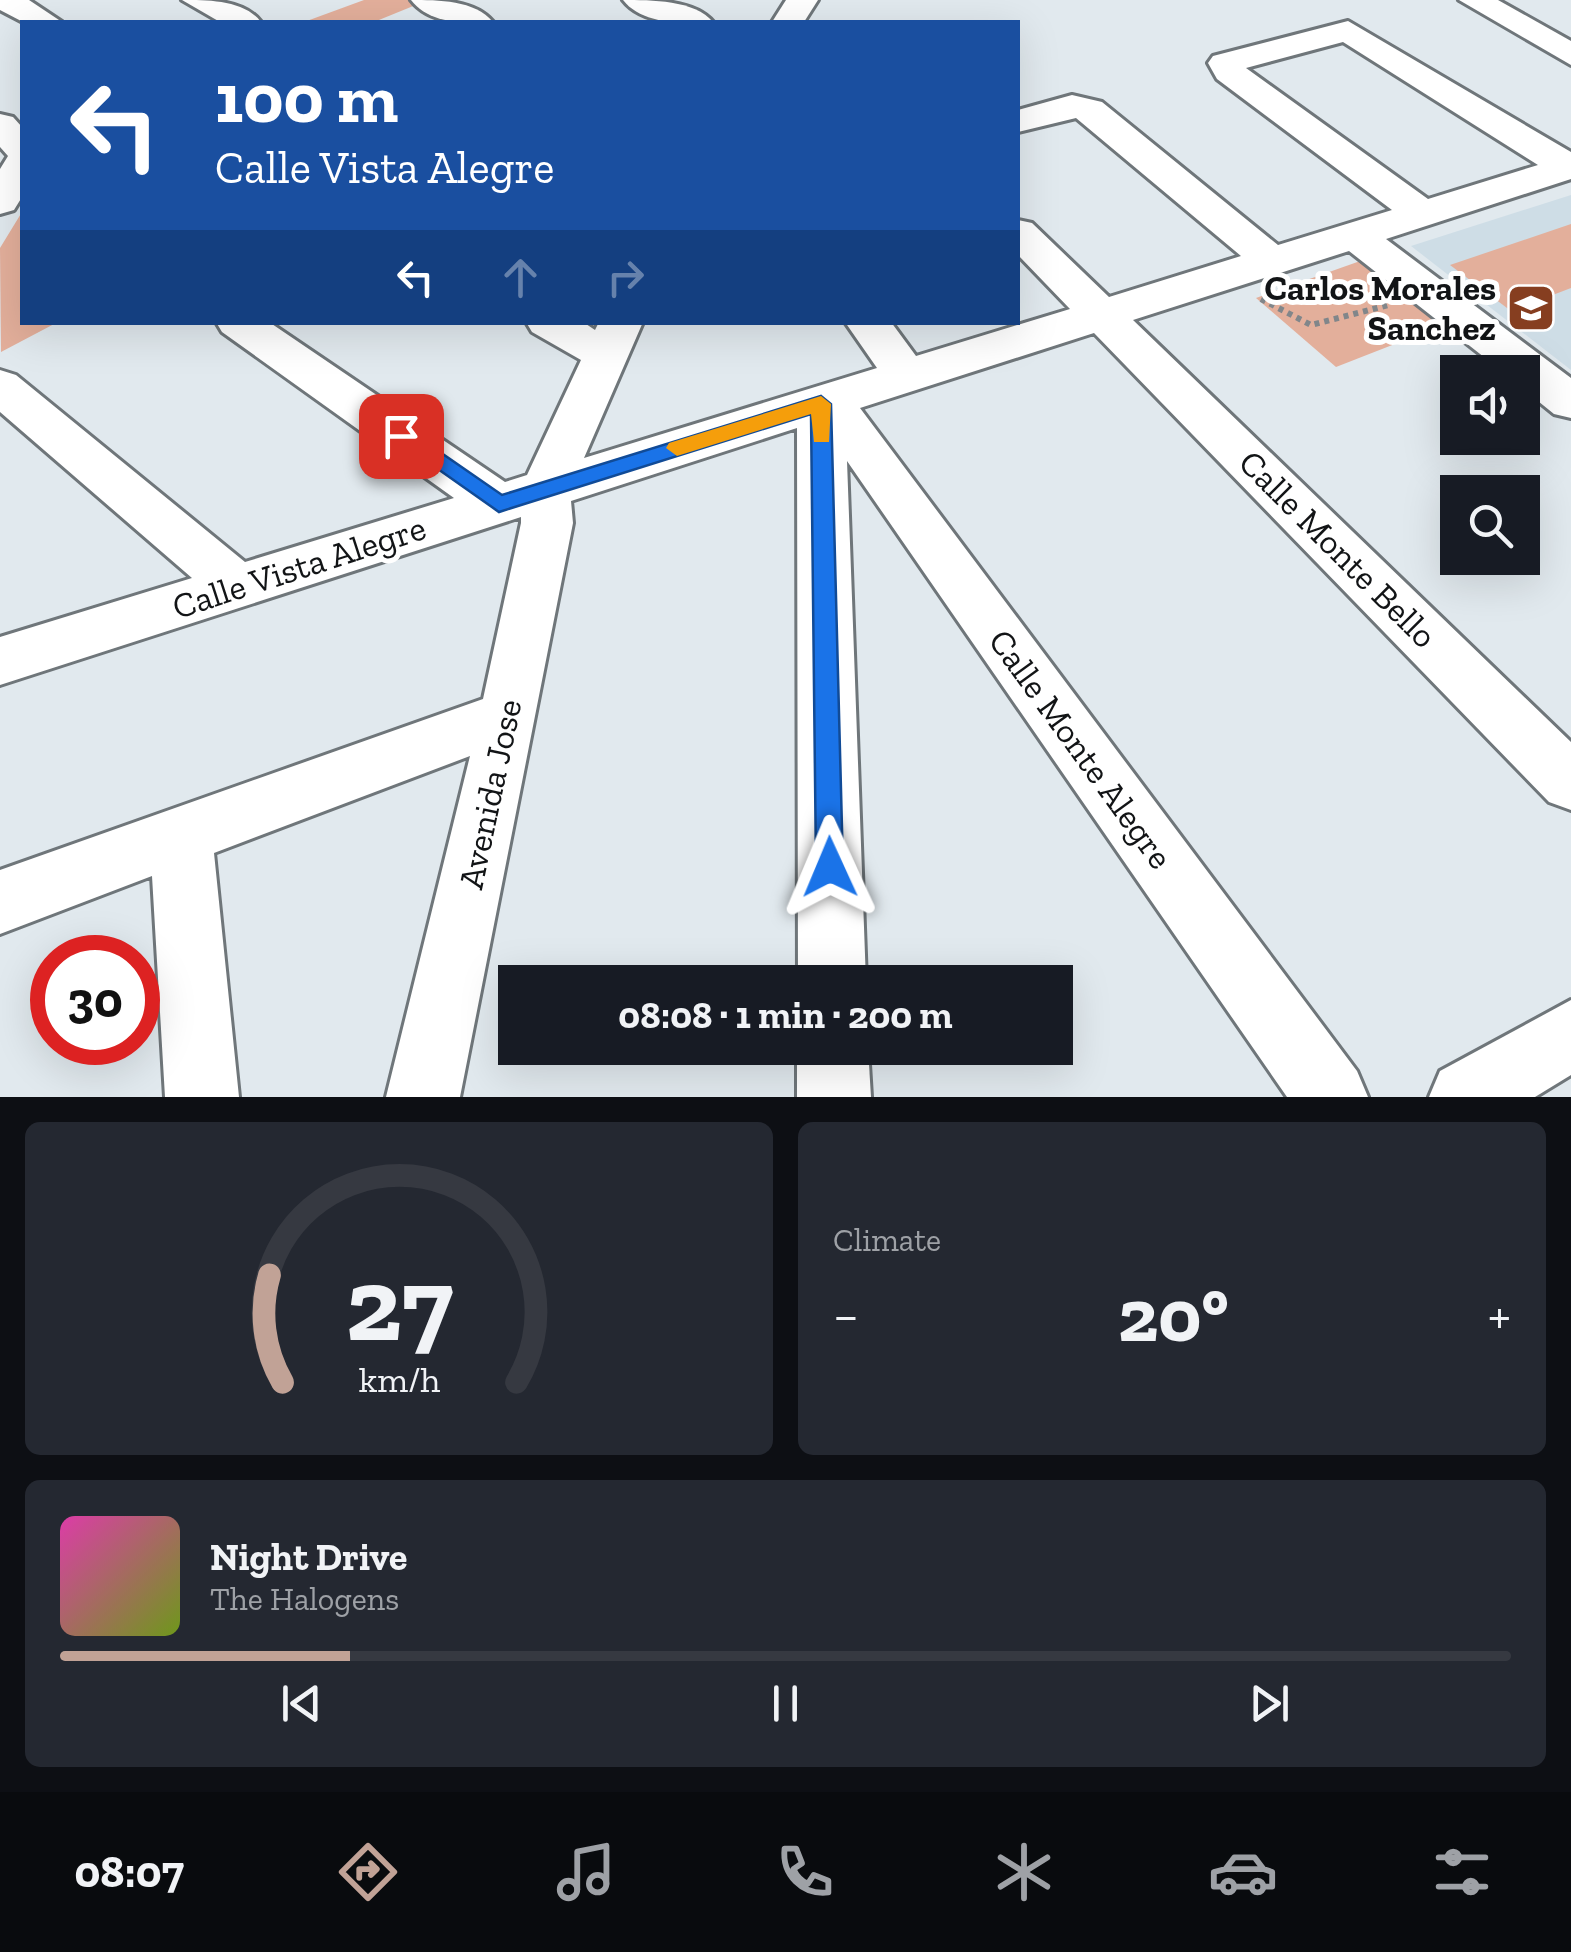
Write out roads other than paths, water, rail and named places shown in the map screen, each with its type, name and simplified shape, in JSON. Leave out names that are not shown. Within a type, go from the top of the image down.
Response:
[{"type":"street","points":[[5,0],[42,20]]},
{"type":"street","points":[[198,0],[241,20]]},
{"type":"street","points":[[427,0],[472,20]]},
{"type":"street","points":[[639,0],[692,20]]},
{"type":"street","points":[[1475,0],[1571,55]]},
{"type":"street","points":[[1423,214],[1224,67],[1348,31],[1570,168]]},
{"type":"street","points":[[1020,121],[1081,106],[1265,280]]},
{"type":"street","points":[[0,202],[11,142]]},
{"type":"street","name":"Calle Vista Alegre","points":[[0,661],[1104,316],[1265,280],[1356,236],[1570,168]]},
{"type":"street","name":"Calle Monte Bello","points":[[1020,234],[1571,782]]},
{"type":"street","points":[[1356,236],[1571,402]]},
{"type":"street","points":[[243,325],[522,497],[612,338],[560,325]]},
{"type":"street","points":[[869,325],[908,376]]},
{"type":"street","points":[[0,386],[238,586]]},
{"type":"street","points":[[826,402],[832,965]]},
{"type":"street","name":"Calle Monte Alegre","points":[[826,402],[1332,1097]]},
{"type":"street","name":"Avenida Jose","points":[[423,1097],[509,714],[547,523],[522,497]]},
{"type":"street","points":[[0,902],[509,714]]},
{"type":"street","points":[[181,836],[202,1097]]},
{"type":"street","points":[[1466,1097],[1568,1040]]},
{"type":"street","points":[[833,1065],[834,1097]]},
{"type":"place","name":"Carlos Morales Sanchez","points":[[1531,308]]}]
